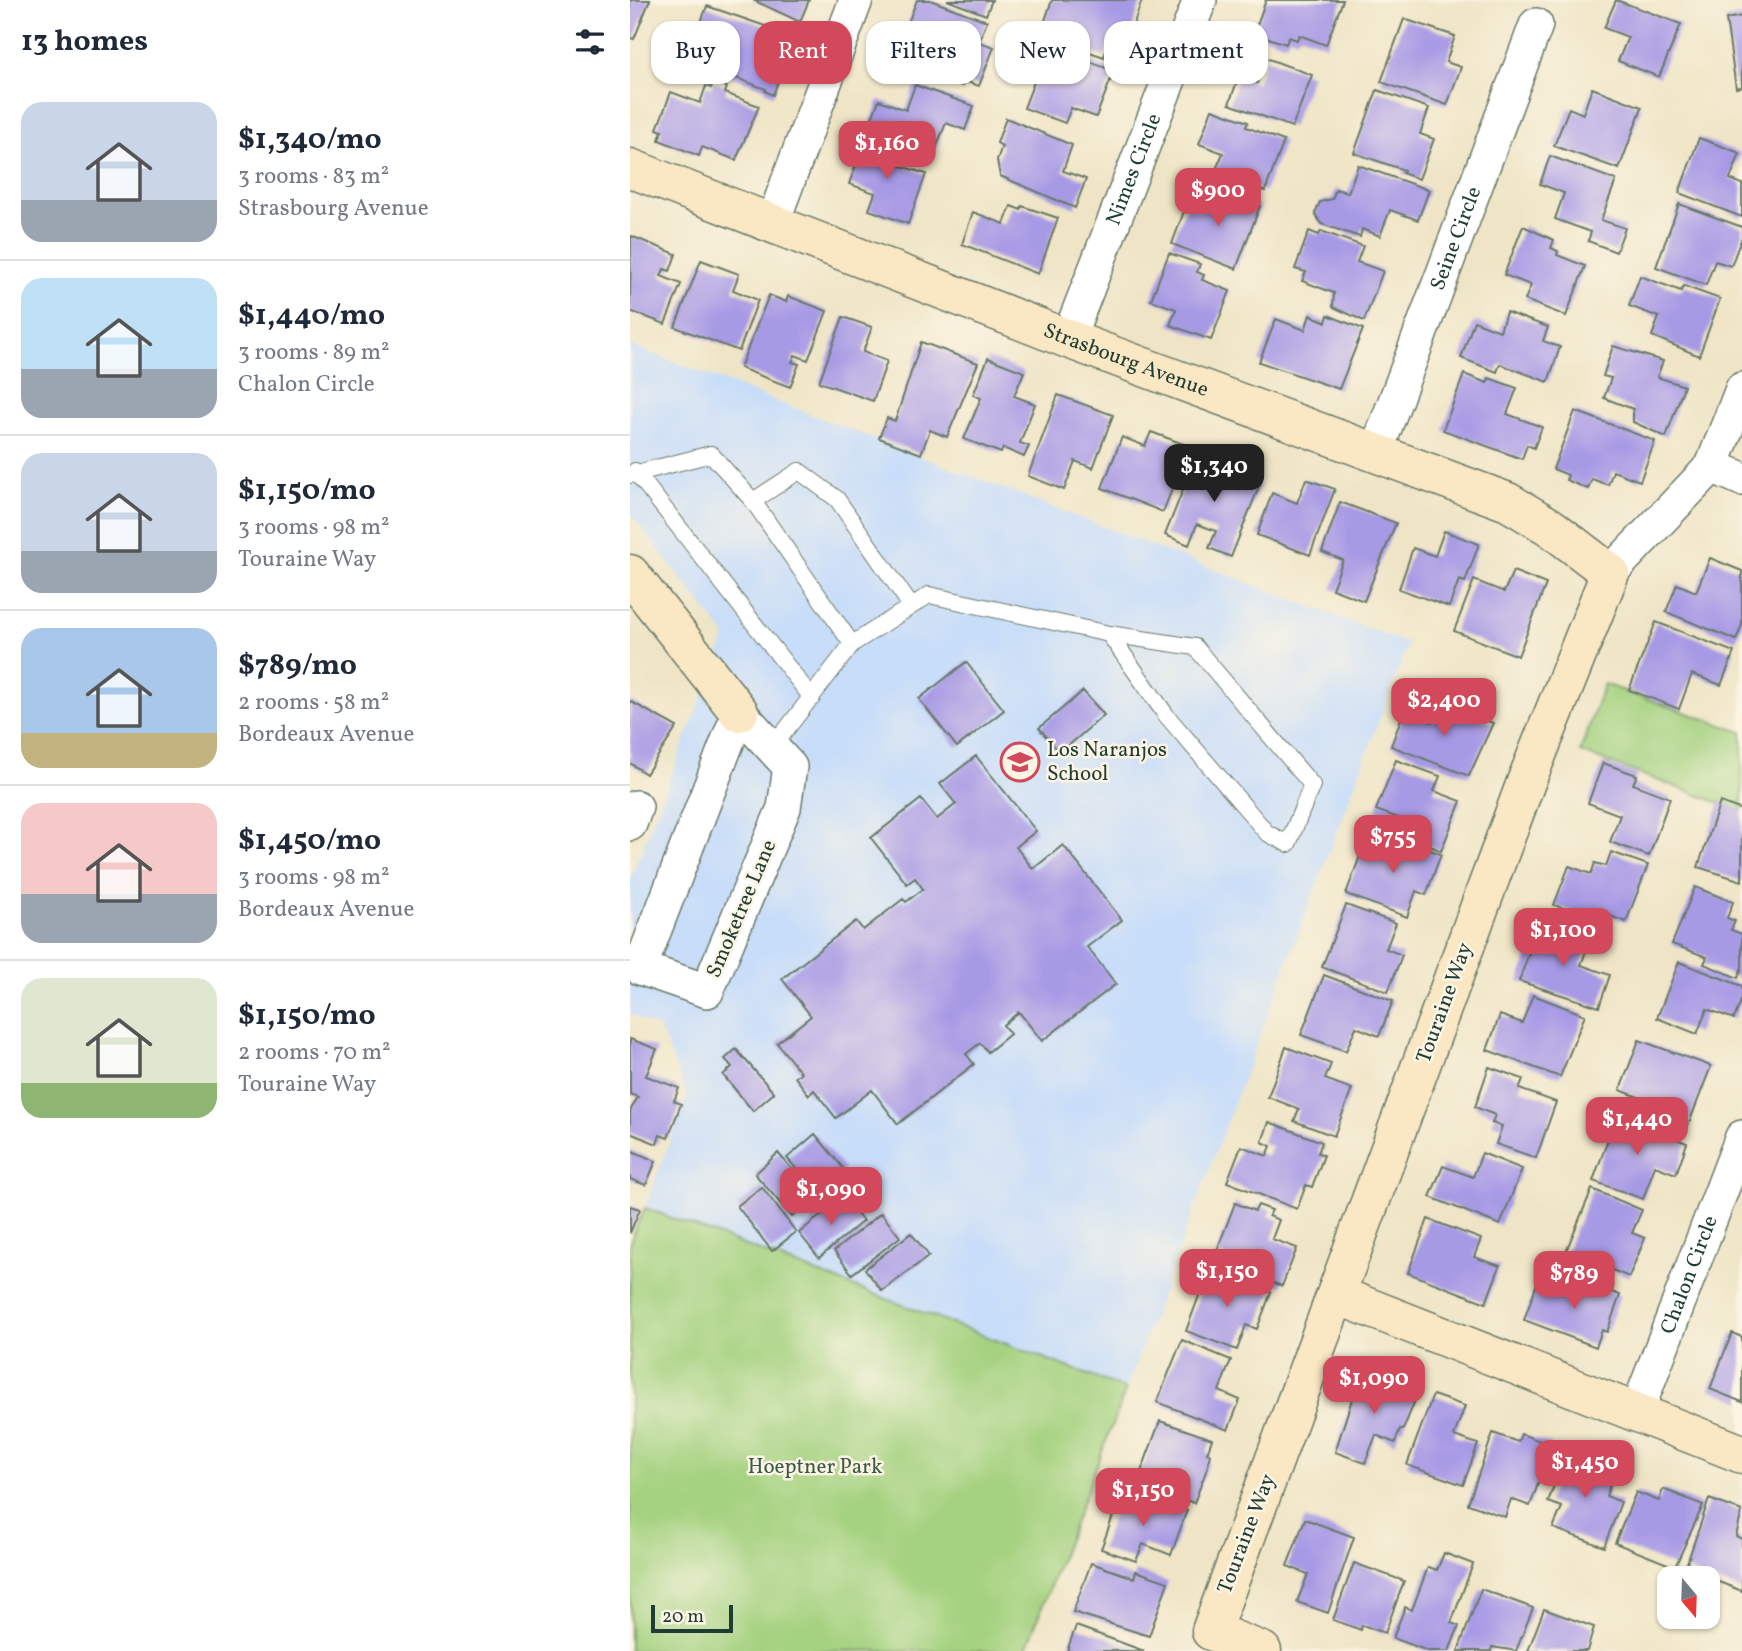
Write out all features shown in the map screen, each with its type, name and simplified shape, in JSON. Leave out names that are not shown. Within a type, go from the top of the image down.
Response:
[{"type":"street","points":[[772,224],[856,0]]},
{"type":"street","name":"Nimes Circle","points":[[1068,339],[1200,0]]},
{"type":"street","name":"Seine Circle","points":[[1376,452],[1536,25]]},
{"type":"street","name":"Strasbourg Avenue","points":[[630,168],[1068,339],[1508,502],[1550,527],[1610,573]]},
{"type":"street","name":"Touraine Way","points":[[1208,1641],[1526,782],[1610,573],[1712,466],[1742,390]]},
{"type":"street","points":[[1712,466],[1742,479]]},
{"type":"street","name":"Smoketree Lane","points":[[630,574],[740,712],[790,767],[784,808],[707,991],[640,968],[740,712]]},
{"type":"street","name":"Chalon Circle","points":[[1636,1414],[1742,1137]]},
{"type":"street","points":[[1337,1295],[1742,1454]]},
{"type":"street","points":[[1208,1641],[1262,1651]]},
{"type":"lane","points":[[812,698],[632,473],[711,454],[753,501],[852,644]]},
{"type":"lane","points":[[753,501],[799,471],[837,499],[911,606]]},
{"type":"lane","points":[[772,748],[852,644],[929,595],[1110,635],[1195,647],[1312,785],[1288,844],[1268,833],[1166,715],[1110,635]]},
{"type":"shaded area","name":"Los Naranjos School","points":[[630,345],[1408,644],[1126,1389],[645,1208],[687,1095],[660,1029],[630,1014],[630,880],[726,636],[630,513]]},
{"type":"green space","points":[[1604,684],[1742,732],[1742,811],[1580,752]]},
{"type":"green space","name":"Hoeptner Park","points":[[645,1208],[1126,1389],[1025,1651],[630,1651],[630,1242]]},
{"type":"building","points":[[630,0],[650,0],[634,39],[630,38]]},
{"type":"building","points":[[753,0],[809,0],[800,21]]},
{"type":"building","points":[[917,0],[930,0],[987,21],[981,37],[981,21],[909,21]]},
{"type":"building","points":[[947,0],[992,0],[986,15]]},
{"type":"building","points":[[1052,0],[1142,0],[1135,21],[1104,21],[1104,57],[1090,52],[1090,21],[1045,21]]},
{"type":"building","points":[[1266,0],[1343,0],[1326,45],[1299,35],[1297,40],[1289,37],[1286,44],[1268,38],[1268,21],[1258,21]]},
{"type":"building","points":[[1616,0],[1681,24],[1659,77],[1618,61],[1628,37],[1604,28]]},
{"type":"building","points":[[707,6],[754,22],[754,84],[777,84],[773,95],[765,91],[766,89],[740,79],[740,21],[701,21]]},
{"type":"building","points":[[1742,16],[1742,87],[1736,88],[1726,19]]},
{"type":"building","points":[[1404,19],[1455,36],[1446,62],[1461,67],[1447,105],[1381,82]]},
{"type":"building","points":[[981,43],[994,47],[981,81]]},
{"type":"building","points":[[1268,59],[1312,75],[1292,127],[1229,104],[1236,84],[1268,84]]},
{"type":"building","points":[[1090,62],[1104,67],[1104,84],[1109,84],[1096,117],[1071,108],[1065,123],[1024,108],[1033,84],[1090,84]]},
{"type":"building","points":[[712,84],[727,87],[725,93],[759,106],[736,160],[702,147],[699,156],[659,140],[662,131],[657,129],[671,92],[700,103],[706,86],[711,88]]},
{"type":"building","points":[[915,85],[974,106],[965,130],[946,123],[934,153],[868,129],[879,100],[906,110]]},
{"type":"building","points":[[1592,88],[1642,107],[1619,169],[1554,146],[1569,108],[1583,114]]},
{"type":"building","points":[[1377,90],[1429,108],[1420,134],[1434,139],[1419,179],[1402,173],[1404,170],[1354,153]]},
{"type":"building","points":[[1212,109],[1248,122],[1246,127],[1284,141],[1265,191],[1215,172],[1223,153],[1199,144]]},
{"type":"building","points":[[1006,118],[1072,145],[1063,171],[1086,179],[1075,208],[1000,176],[997,160],[1002,146],[997,143]]},
{"type":"building","points":[[866,138],[898,150],[895,158],[902,160],[901,166],[926,174],[908,224],[869,210],[875,193],[849,184]]},
{"type":"building","points":[[1699,138],[1740,153],[1730,179],[1742,184],[1742,217],[1679,193]]},
{"type":"building","points":[[1550,156],[1616,180],[1601,220],[1625,228],[1616,252],[1588,241],[1591,232],[1555,219],[1564,193],[1540,184]]},
{"type":"building","points":[[1358,165],[1429,190],[1418,220],[1390,210],[1380,236],[1362,229],[1360,237],[1321,224],[1315,213],[1320,202],[1332,199],[1336,189],[1348,193]]},
{"type":"building","points":[[1210,187],[1260,206],[1236,269],[1172,244],[1186,206],[1201,211]]},
{"type":"building","points":[[1679,204],[1742,227],[1742,237],[1731,266],[1715,261],[1706,285],[1656,267]]},
{"type":"building","points":[[1011,206],[1021,210],[1022,206],[1058,218],[1038,274],[962,244],[973,212],[1004,224]]},
{"type":"building","points":[[1523,226],[1554,240],[1551,248],[1558,251],[1557,255],[1585,266],[1566,316],[1525,300],[1531,285],[1504,275]]},
{"type":"building","points":[[1309,231],[1319,235],[1321,231],[1363,246],[1357,262],[1383,271],[1364,321],[1333,307],[1334,293],[1302,281],[1306,272],[1295,269]]},
{"type":"building","points":[[631,236],[676,254],[670,271],[664,269],[661,276],[681,284],[665,324],[630,311]]},
{"type":"building","points":[[1169,253],[1200,264],[1197,272],[1204,275],[1202,280],[1230,291],[1211,340],[1170,325],[1176,309],[1151,300]]},
{"type":"building","points":[[701,260],[739,274],[733,290],[758,300],[739,351],[675,327]]},
{"type":"building","points":[[1640,276],[1681,291],[1684,286],[1720,299],[1699,356],[1652,336],[1659,317],[1629,306]]},
{"type":"building","points":[[769,295],[786,302],[788,296],[827,311],[808,360],[795,355],[792,362],[799,364],[790,387],[740,368]]},
{"type":"building","points":[[1506,312],[1548,327],[1543,341],[1560,347],[1548,382],[1500,364],[1497,372],[1461,358],[1474,321],[1500,331]]},
{"type":"building","points":[[1310,315],[1326,322],[1328,315],[1363,329],[1339,389],[1259,362],[1276,319],[1305,330]]},
{"type":"building","points":[[843,317],[872,327],[863,352],[887,361],[873,401],[819,382]]},
{"type":"building","points":[[921,342],[978,363],[947,437],[930,430],[921,454],[879,438],[887,418],[895,421]]},
{"type":"building","points":[[1613,346],[1663,361],[1657,377],[1684,386],[1666,437],[1633,422],[1633,409],[1604,398],[1611,378],[1603,376]]},
{"type":"building","points":[[988,358],[1024,372],[1014,396],[1035,404],[1020,443],[1029,446],[1024,457],[1003,448],[1001,453],[964,439],[981,398],[973,395]]},
{"type":"building","points":[[1464,374],[1487,383],[1489,378],[1517,388],[1507,414],[1542,427],[1534,448],[1527,445],[1522,459],[1443,430]]},
{"type":"building","points":[[1058,395],[1113,415],[1093,468],[1075,461],[1064,490],[1028,476]]},
{"type":"building","points":[[1575,411],[1655,441],[1640,481],[1613,471],[1608,485],[1592,479],[1588,489],[1566,480],[1568,475],[1553,469]]},
{"type":"building","points":[[1151,432],[1189,446],[1163,512],[1102,488],[1122,437],[1145,446]]},
{"type":"building","points":[[1198,452],[1227,463],[1217,489],[1221,490],[1228,471],[1232,473],[1234,467],[1257,476],[1254,482],[1260,484],[1231,557],[1209,548],[1216,531],[1197,524],[1189,545],[1165,535]]},
{"type":"building","points":[[1306,479],[1335,489],[1310,555],[1257,535],[1272,493],[1297,503]]},
{"type":"building","points":[[1340,502],[1396,523],[1364,601],[1332,589],[1343,560],[1322,552]]},
{"type":"building","points":[[1444,531],[1479,544],[1465,582],[1459,580],[1449,607],[1399,589],[1413,548],[1435,556]]},
{"type":"building","points":[[1710,558],[1742,571],[1742,625],[1736,640],[1666,612],[1677,584],[1696,592]]},
{"type":"building","points":[[1513,571],[1546,584],[1518,656],[1454,631],[1474,580],[1504,592]]},
{"type":"building","points":[[1656,622],[1734,652],[1721,685],[1692,674],[1679,709],[1629,690]]},
{"type":"building","points":[[966,662],[1004,710],[957,747],[919,699]]},
{"type":"building","points":[[1083,691],[1104,715],[1060,753],[1039,728]]},
{"type":"building","points":[[630,701],[677,727],[646,774],[630,763]]},
{"type":"building","points":[[1440,702],[1493,723],[1469,776],[1391,746],[1404,711],[1432,722]]},
{"type":"building","points":[[976,756],[1036,831],[1016,847],[1033,869],[1063,845],[1122,920],[1087,947],[1116,984],[1042,1041],[1019,1012],[1003,1025],[1010,1034],[988,1052],[980,1043],[966,1054],[974,1064],[898,1124],[872,1090],[836,1118],[814,1090],[809,1095],[795,1077],[801,1073],[777,1043],[811,1016],[782,979],[856,921],[863,930],[903,899],[906,902],[923,889],[915,878],[907,884],[871,838],[921,799],[937,819],[956,804],[940,784]]},
{"type":"building","points":[[1396,760],[1440,776],[1434,791],[1461,801],[1441,851],[1411,836],[1415,824],[1376,810]]},
{"type":"building","points":[[1603,763],[1637,775],[1633,784],[1670,798],[1649,856],[1610,842],[1620,815],[1588,803]]},
{"type":"building","points":[[1720,802],[1742,810],[1742,881],[1698,867]]},
{"type":"building","points":[[1367,837],[1403,851],[1407,841],[1441,854],[1426,895],[1416,891],[1407,917],[1346,894]]},
{"type":"building","points":[[1611,852],[1648,865],[1626,922],[1589,908],[1586,916],[1554,905],[1569,866],[1591,874],[1595,863],[1606,866]]},
{"type":"building","points":[[1695,887],[1733,902],[1727,918],[1735,921],[1731,930],[1742,934],[1742,967],[1738,978],[1704,964],[1707,957],[1672,944]]},
{"type":"building","points":[[1346,905],[1396,923],[1386,949],[1402,955],[1388,992],[1322,967]]},
{"type":"building","points":[[1539,925],[1589,943],[1581,965],[1610,975],[1599,1007],[1519,981]]},
{"type":"building","points":[[1679,962],[1742,986],[1742,998],[1734,1019],[1707,1009],[1697,1034],[1657,1018]]},
{"type":"building","points":[[1324,975],[1393,1001],[1379,1036],[1356,1027],[1346,1051],[1301,1035]]},
{"type":"building","points":[[1533,995],[1585,1015],[1560,1077],[1487,1050],[1500,1015],[1522,1023]]},
{"type":"building","points":[[630,1039],[657,1049],[646,1076],[679,1088],[674,1101],[681,1104],[668,1138],[660,1135],[657,1144],[630,1133],[630,1111],[638,1097],[630,1094]]},
{"type":"building","points":[[1639,1040],[1711,1066],[1686,1131],[1652,1119],[1657,1104],[1620,1090]]},
{"type":"building","points":[[1286,1047],[1331,1064],[1325,1079],[1352,1089],[1334,1136],[1294,1121],[1299,1109],[1268,1097]]},
{"type":"building","points":[[736,1049],[774,1093],[753,1111],[723,1075],[732,1067],[725,1059]]},
{"type":"building","points":[[1489,1067],[1523,1079],[1519,1089],[1556,1102],[1536,1158],[1496,1144],[1502,1126],[1492,1123],[1495,1115],[1475,1107]]},
{"type":"building","points":[[1616,1117],[1687,1143],[1676,1174],[1655,1166],[1643,1199],[1593,1181]]},
{"type":"building","points":[[1269,1122],[1322,1142],[1318,1153],[1324,1155],[1312,1187],[1306,1185],[1297,1209],[1227,1182],[1241,1146],[1267,1156],[1271,1146],[1262,1142]]},
{"type":"building","points":[[815,1134],[844,1169],[816,1192],[787,1158]]},
{"type":"building","points":[[630,1150],[656,1161],[646,1185],[630,1179]]},
{"type":"building","points":[[778,1153],[816,1197],[792,1217],[755,1174]]},
{"type":"building","points":[[1482,1153],[1522,1169],[1500,1225],[1430,1197],[1443,1166],[1473,1177]]},
{"type":"building","points":[[762,1187],[796,1232],[772,1251],[737,1206]]},
{"type":"building","points":[[1592,1189],[1642,1210],[1632,1233],[1645,1238],[1629,1277],[1566,1251]]},
{"type":"building","points":[[843,1197],[863,1221],[819,1258],[799,1233]]},
{"type":"building","points":[[1235,1203],[1255,1211],[1258,1205],[1272,1210],[1269,1216],[1279,1220],[1272,1239],[1297,1248],[1282,1286],[1253,1275],[1256,1268],[1216,1253]]},
{"type":"building","points":[[630,1206],[640,1209],[630,1233]]},
{"type":"building","points":[[881,1213],[900,1237],[852,1274],[834,1251]]},
{"type":"building","points":[[1428,1219],[1481,1239],[1474,1257],[1500,1266],[1486,1303],[1408,1273]]},
{"type":"building","points":[[911,1233],[929,1256],[882,1291],[865,1269]]},
{"type":"building","points":[[1209,1269],[1271,1292],[1257,1329],[1246,1325],[1237,1350],[1186,1331]]},
{"type":"building","points":[[1571,1277],[1620,1295],[1607,1332],[1602,1330],[1596,1347],[1524,1320],[1537,1283],[1565,1294]]},
{"type":"building","points":[[1732,1333],[1742,1337],[1742,1402],[1710,1389]]},
{"type":"building","points":[[1182,1340],[1231,1360],[1219,1391],[1240,1400],[1228,1430],[1157,1402]]},
{"type":"building","points":[[1361,1371],[1418,1393],[1395,1443],[1376,1435],[1365,1463],[1335,1452]]},
{"type":"building","points":[[1433,1395],[1465,1406],[1454,1436],[1478,1444],[1463,1485],[1407,1465]]},
{"type":"building","points":[[1160,1421],[1212,1439],[1207,1453],[1210,1454],[1208,1466],[1194,1503],[1160,1491],[1164,1481],[1141,1472]]},
{"type":"building","points":[[1493,1433],[1518,1442],[1521,1434],[1552,1445],[1530,1506],[1511,1499],[1505,1517],[1468,1504]]},
{"type":"building","points":[[1566,1452],[1616,1470],[1606,1496],[1621,1502],[1604,1547],[1553,1528],[1562,1507],[1548,1502]]},
{"type":"building","points":[[1663,1489],[1703,1505],[1675,1566],[1615,1543],[1636,1492],[1659,1501]]},
{"type":"building","points":[[1120,1497],[1151,1508],[1154,1499],[1187,1510],[1171,1555],[1143,1544],[1136,1561],[1101,1549]]},
{"type":"building","points":[[1709,1499],[1742,1511],[1736,1536],[1742,1539],[1742,1591],[1720,1583],[1720,1566],[1686,1566]]},
{"type":"building","points":[[1305,1519],[1354,1537],[1328,1613],[1297,1602],[1308,1574],[1287,1566]]},
{"type":"building","points":[[1444,1553],[1473,1564],[1451,1623],[1459,1626],[1449,1651],[1428,1651],[1393,1638],[1405,1607],[1412,1610],[1428,1567],[1437,1570]]},
{"type":"building","points":[[1091,1563],[1134,1578],[1136,1571],[1168,1582],[1149,1636],[1073,1612]]},
{"type":"building","points":[[1354,1563],[1404,1581],[1385,1633],[1362,1625],[1361,1630],[1333,1620]]},
{"type":"building","points":[[1481,1589],[1533,1608],[1516,1651],[1492,1647],[1491,1651],[1458,1651]]},
{"type":"building","points":[[1544,1609],[1594,1627],[1587,1651],[1528,1651]]},
{"type":"building","points":[[1076,1626],[1144,1651],[1067,1651]]},
{"type":"place","name":"Los Naranjos School","points":[[1020,762]]}]
